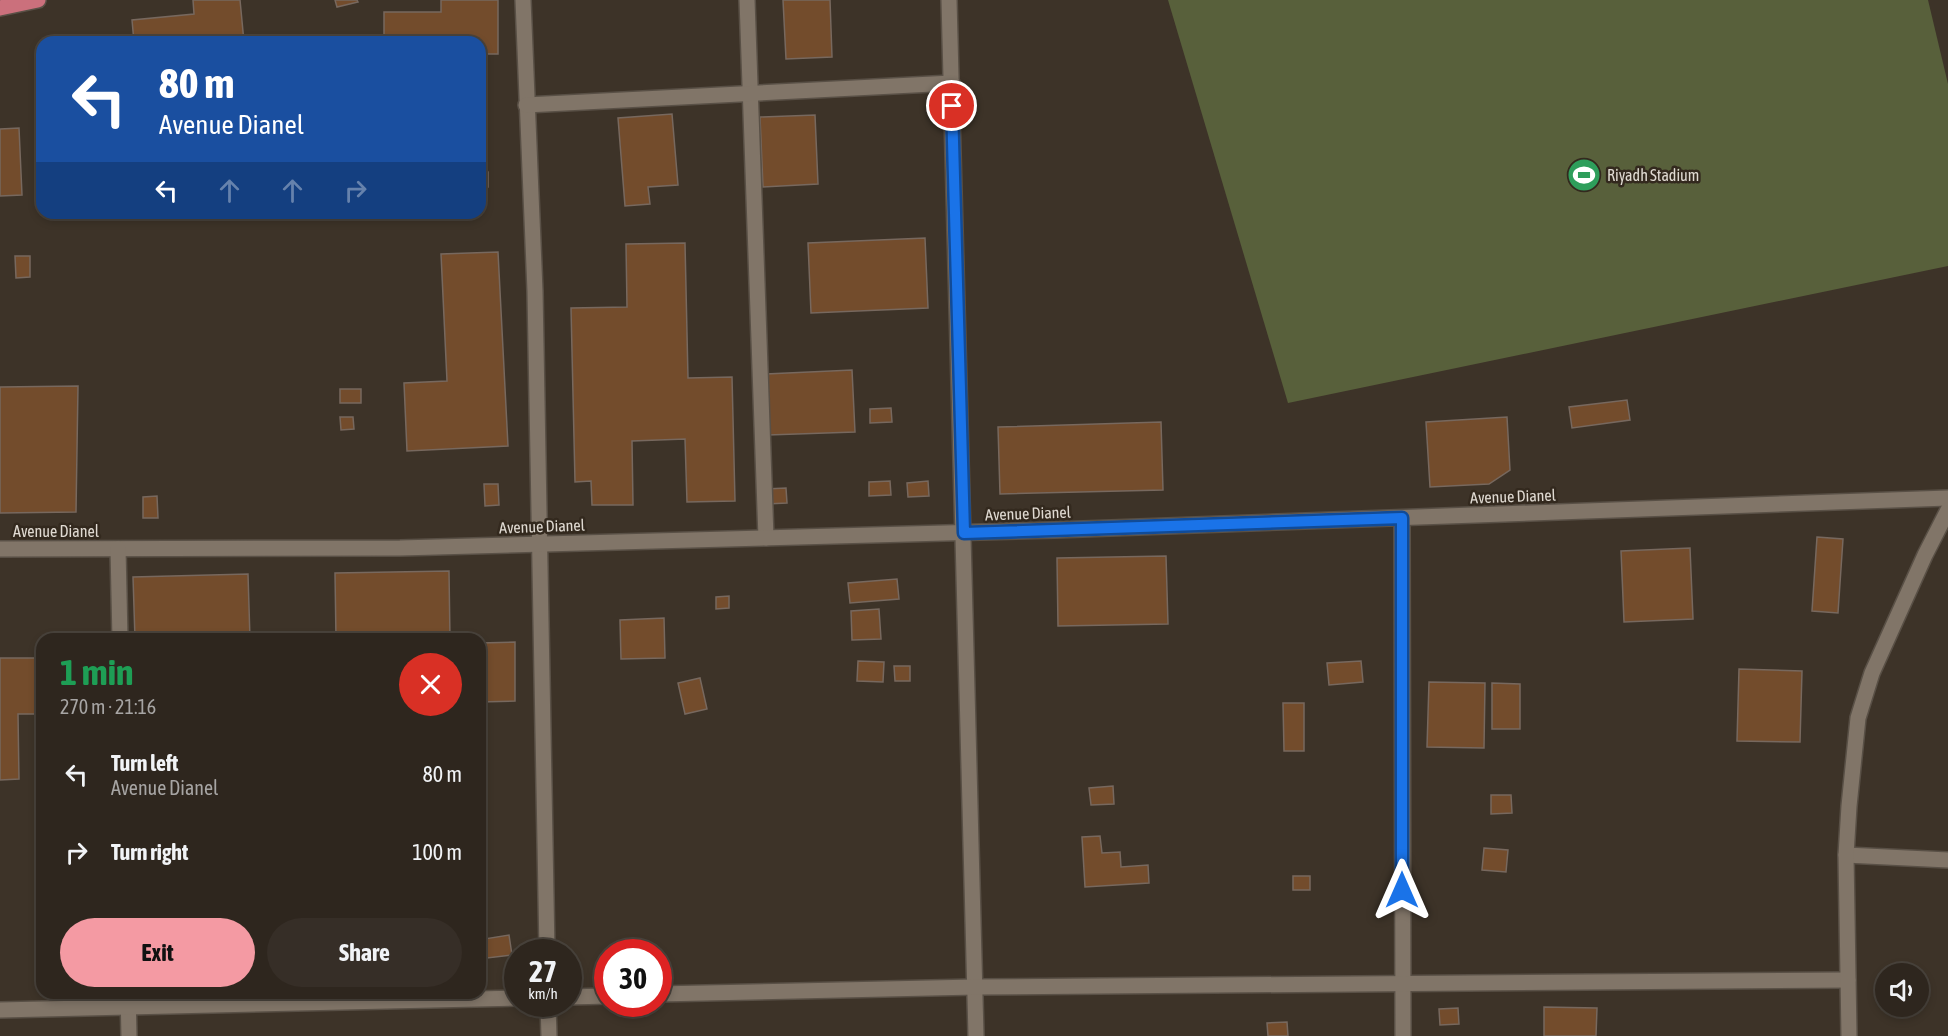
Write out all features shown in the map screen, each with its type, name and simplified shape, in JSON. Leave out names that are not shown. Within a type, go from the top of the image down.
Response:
[{"type":"main road","points":[[0,8],[38,0]]},
{"type":"street","points":[[523,0],[535,291],[547,939]]},
{"type":"street","points":[[747,0],[766,538]]},
{"type":"street","points":[[950,0],[976,1036]]},
{"type":"street","points":[[526,105],[952,82]]},
{"type":"street","name":"Avenue Dianel","points":[[0,549],[400,548],[964,533],[1948,498]]},
{"type":"street","points":[[1849,1036],[1846,855],[1858,718],[1872,673],[1925,555],[1948,510]]},
{"type":"street","points":[[1402,518],[1403,1036]]},
{"type":"street","points":[[118,549],[120,633]]},
{"type":"street","points":[[1846,855],[1948,860]]},
{"type":"street","points":[[672,994],[975,987],[1848,980]]},
{"type":"street","points":[[486,998],[504,998]]},
{"type":"street","points":[[0,1010],[128,1000],[323,999]]},
{"type":"street","points":[[128,1000],[129,1036]]},
{"type":"street","points":[[548,1017],[549,1036]]},
{"type":"green space","name":"Riyadh Stadium","points":[[1168,0],[1928,0],[1948,84],[1948,266],[1288,403]]},
{"type":"building","points":[[193,0],[240,0],[243,36],[133,36],[132,20],[194,14]]},
{"type":"building","points":[[335,0],[357,0],[358,2],[337,7]]},
{"type":"building","points":[[441,0],[498,0],[498,54],[486,54],[486,36],[384,36],[384,12],[441,12]]},
{"type":"building","points":[[783,0],[830,0],[832,57],[786,59]]},
{"type":"building","points":[[672,114],[678,185],[648,187],[650,204],[625,206],[618,118]]},
{"type":"building","points":[[815,115],[818,184],[763,187],[760,117]]},
{"type":"building","points":[[19,128],[22,195],[0,196],[0,129]]},
{"type":"building","points":[[486,172],[488,172],[488,187],[486,187]]},
{"type":"building","points":[[925,238],[928,308],[811,313],[808,243]]},
{"type":"building","points":[[685,243],[688,378],[732,377],[735,501],[687,502],[685,439],[632,441],[633,505],[592,505],[591,481],[575,482],[571,308],[627,307],[626,244]]},
{"type":"building","points":[[498,252],[508,446],[407,451],[404,383],[447,381],[441,254]]},
{"type":"building","points":[[15,256],[30,256],[30,277],[16,278]]},
{"type":"building","points":[[852,370],[855,432],[768,435],[766,374]]},
{"type":"building","points":[[78,386],[76,512],[0,513],[0,387]]},
{"type":"building","points":[[340,389],[361,389],[361,403],[340,403]]},
{"type":"building","points":[[1627,400],[1630,420],[1572,428],[1569,407]]},
{"type":"building","points":[[891,408],[892,422],[870,423],[870,409]]},
{"type":"building","points":[[340,417],[353,417],[354,429],[341,430]]},
{"type":"building","points":[[1507,417],[1510,470],[1489,484],[1430,487],[1426,422]]},
{"type":"building","points":[[1161,422],[1163,490],[1000,494],[998,427]]},
{"type":"building","points":[[890,481],[891,495],[869,496],[869,482]]},
{"type":"building","points":[[928,481],[929,496],[908,497],[907,483]]},
{"type":"building","points":[[484,484],[498,484],[499,505],[485,506]]},
{"type":"building","points":[[786,488],[787,503],[766,504],[765,489]]},
{"type":"building","points":[[157,496],[158,518],[143,518],[143,497]]},
{"type":"building","points":[[1817,537],[1843,539],[1838,613],[1812,611]]},
{"type":"building","points":[[1690,548],[1693,619],[1624,622],[1621,551]]},
{"type":"building","points":[[1166,556],[1168,624],[1058,626],[1057,558]]},
{"type":"building","points":[[449,571],[450,633],[336,633],[335,573]]},
{"type":"building","points":[[248,574],[250,633],[135,633],[133,577]]},
{"type":"building","points":[[897,579],[899,599],[850,603],[848,583]]},
{"type":"building","points":[[729,596],[729,608],[716,609],[716,597]]},
{"type":"building","points":[[879,609],[881,639],[852,640],[851,611]]},
{"type":"building","points":[[664,618],[665,658],[621,659],[620,620]]},
{"type":"building","points":[[515,642],[515,701],[486,702],[486,643]]},
{"type":"building","points":[[0,658],[36,658],[36,714],[18,714],[19,779],[0,780]]},
{"type":"building","points":[[858,661],[884,662],[883,682],[857,681]]},
{"type":"building","points":[[1361,661],[1363,682],[1329,685],[1327,663]]},
{"type":"building","points":[[894,666],[910,666],[910,681],[895,681]]},
{"type":"building","points":[[1739,669],[1802,671],[1800,742],[1737,741]]},
{"type":"building","points":[[700,678],[707,709],[685,714],[678,683]]},
{"type":"building","points":[[1429,682],[1485,683],[1484,748],[1427,747]]},
{"type":"building","points":[[1492,683],[1520,684],[1520,729],[1492,729]]},
{"type":"building","points":[[1283,703],[1304,703],[1304,751],[1284,751]]},
{"type":"building","points":[[1113,786],[1114,804],[1091,805],[1089,788]]},
{"type":"building","points":[[1491,795],[1511,795],[1512,813],[1491,814]]},
{"type":"building","points":[[1100,836],[1102,853],[1120,852],[1121,867],[1148,865],[1149,883],[1085,887],[1082,837]]},
{"type":"building","points":[[1484,848],[1508,850],[1506,872],[1482,870]]},
{"type":"building","points":[[1293,876],[1310,876],[1310,890],[1293,890]]},
{"type":"building","points":[[509,935],[510,939],[504,939],[504,956],[487,958],[486,939]]},
{"type":"building","points":[[1544,1007],[1597,1008],[1596,1036],[1544,1036]]},
{"type":"building","points":[[1458,1008],[1459,1024],[1440,1025],[1439,1009]]},
{"type":"building","points":[[1287,1022],[1288,1036],[1268,1036],[1267,1023]]},
{"type":"place","name":"Riyadh Stadium","points":[[1584,175]]},
{"type":"route","points":[[952,106],[964,533],[1402,518],[1402,890]]}]
